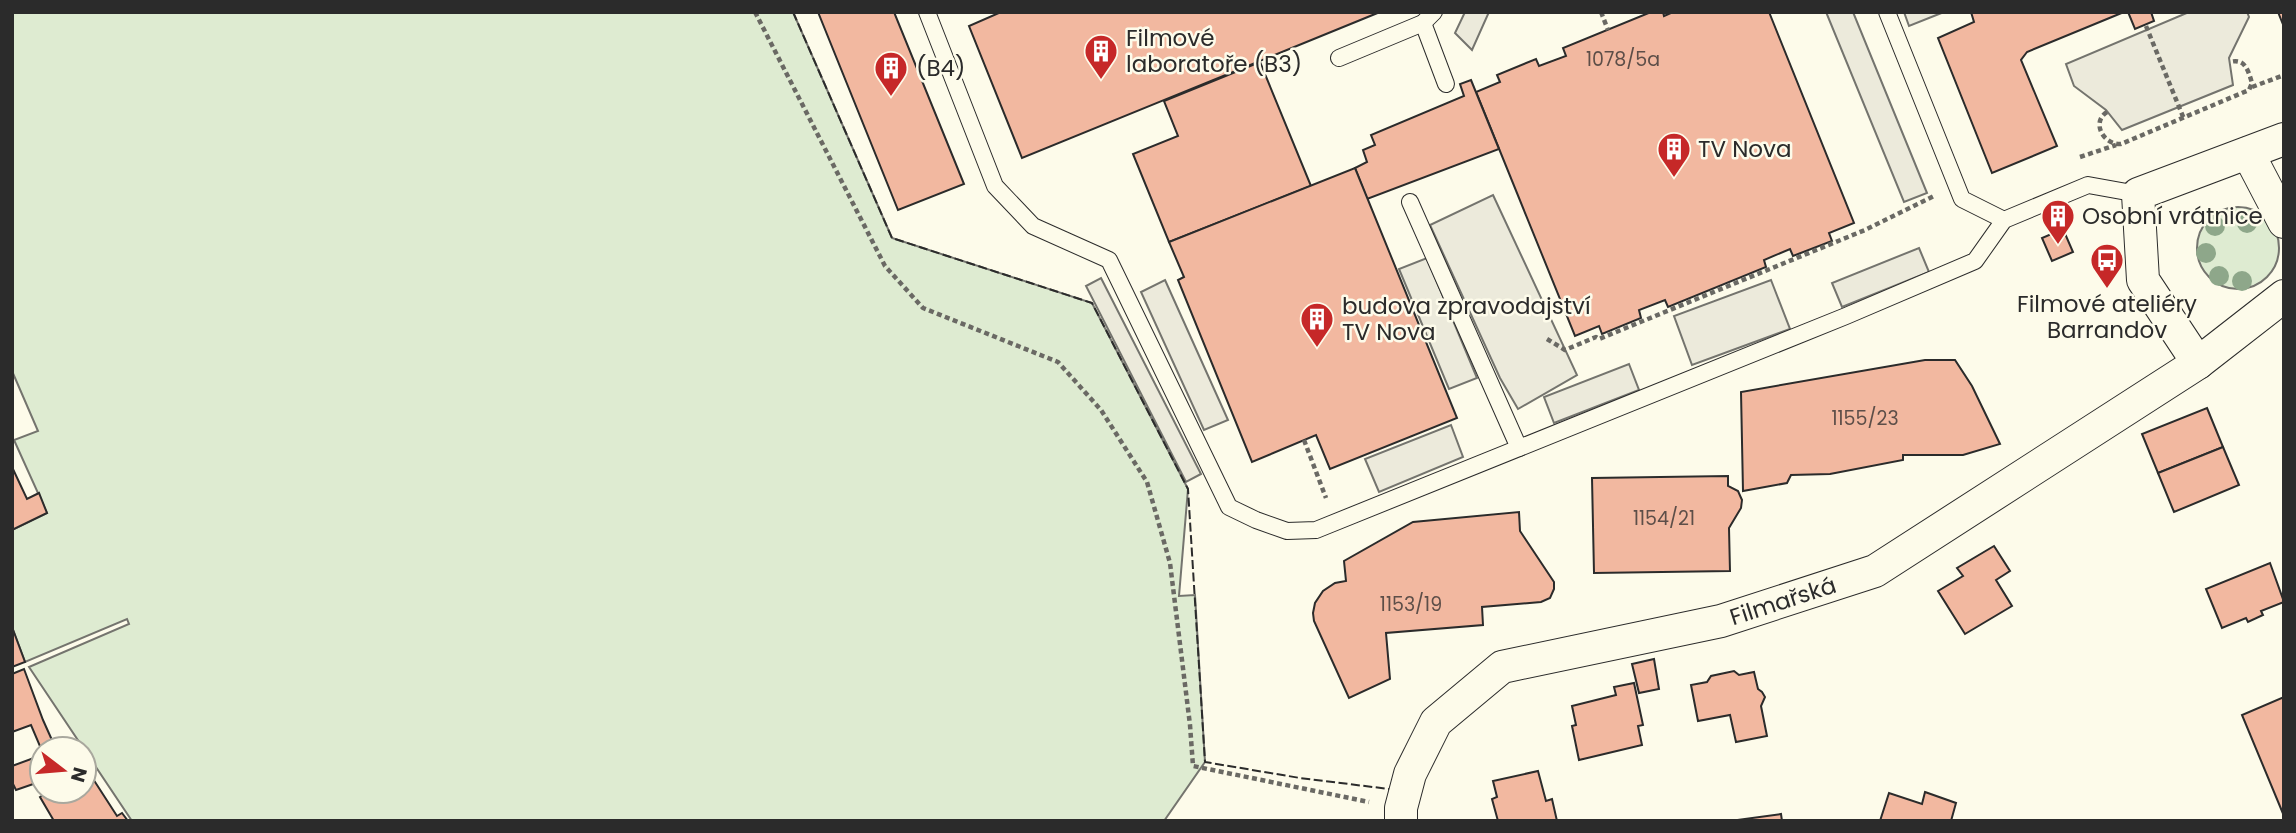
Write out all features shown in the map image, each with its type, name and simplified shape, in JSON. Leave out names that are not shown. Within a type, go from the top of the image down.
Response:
[{"type":"street","points":[[2198,363],[2143,280],[2138,194],[2284,139]]},
{"type":"street","points":[[2248,153],[2284,222]]},
{"type":"street","name":"Filmařská","points":[[1401,821],[1401,808],[1410,774],[1436,722],[1502,667],[1721,621],[1875,571],[2198,363],[2283,300]]},
{"type":"lane","points":[[927,12],[995,186],[1033,226],[1109,260],[1229,507],[1287,531],[1316,530],[1846,316],[1975,261],[2004,220],[2088,185],[2138,194]]},
{"type":"lane","points":[[1887,12],[1962,198],[2004,220]]},
{"type":"lane","points":[[1339,58],[1429,17],[1446,84]]},
{"type":"lane","points":[[1410,202],[1518,448]]},
{"type":"path","points":[[755,12],[885,266],[923,308],[1058,362],[1101,410],[1147,482],[1170,563],[1193,766],[1373,803]]},
{"type":"path","points":[[1601,12],[1608,30]]},
{"type":"path","points":[[2146,26],[2184,119]]},
{"type":"path","points":[[2230,62],[2238,60],[2244,64],[2252,88]]},
{"type":"path","points":[[2080,157],[2184,119],[2284,75]]},
{"type":"path","points":[[2107,111],[2101,116],[2099,124],[2105,139],[2116,145]]},
{"type":"path","points":[[1547,339],[1565,350],[1596,337],[1600,339],[1865,230],[1935,195]]},
{"type":"path","points":[[1304,440],[1335,522]]},
{"type":"green space","points":[[12,12],[793,12],[892,238],[1092,303],[1188,489],[1179,596],[1195,595],[1205,762],[1164,821],[132,821],[98,770],[98,735],[74,735],[29,667],[129,624],[127,619],[25,662],[12,627],[12,530],[47,513],[14,440],[38,431],[12,371]]},
{"type":"green space","points":[[2238,207],[2254,210],[2267,219],[2276,232],[2279,248],[2276,264],[2267,277],[2254,286],[2238,289],[2222,286],[2209,277],[2200,264],[2197,248],[2200,232],[2209,219],[2222,210]]},
{"type":"shaded area","points":[[1465,12],[1489,12],[1472,50],[1455,33]]},
{"type":"shaded area","points":[[1826,12],[1853,12],[1927,193],[1904,202]]},
{"type":"shaded area","points":[[1904,12],[1944,12],[1909,26]]},
{"type":"shaded area","points":[[2189,12],[2247,12],[2249,17],[2229,58],[2233,85],[2122,130],[2106,110],[2074,86],[2066,64]]},
{"type":"shaded area","points":[[1493,195],[1577,375],[1518,409],[1500,378],[1430,225]]},
{"type":"shaded area","points":[[1919,248],[1929,272],[1842,307],[1832,283]]},
{"type":"shaded area","points":[[1427,258],[1477,378],[1449,389],[1399,269]]},
{"type":"shaded area","points":[[1101,278],[1201,474],[1186,482],[1086,286]]},
{"type":"shaded area","points":[[1165,280],[1228,420],[1204,430],[1141,292]]},
{"type":"shaded area","points":[[1771,280],[1790,329],[1692,365],[1674,316]]},
{"type":"shaded area","points":[[1629,364],[1639,390],[1554,423],[1544,397]]},
{"type":"shaded area","points":[[1451,425],[1463,457],[1379,492],[1365,459]]},
{"type":"building","name":"(B4)","points":[[818,12],[894,12],[964,184],[898,210]]},
{"type":"building","name":"Filmové laboratoře (B3)","points":[[1001,12],[1380,12],[1022,158],[969,26]]},
{"type":"building","name":"TV Nova","points":[[1651,12],[1663,12],[1664,16],[1673,12],[1769,12],[1854,223],[1829,233],[1832,241],[1793,256],[1790,249],[1764,260],[1766,267],[1668,307],[1665,300],[1639,310],[1641,318],[1602,334],[1599,326],[1575,336],[1476,92],[1500,82],[1497,75],[1536,59],[1539,66],[1566,56],[1563,48]]},
{"type":"building","points":[[1971,12],[2124,12],[2027,52],[2021,60],[2057,146],[1992,173],[1938,38],[1974,22]]},
{"type":"building","points":[[2128,12],[2151,12],[2154,21],[2135,29]]},
{"type":"building","points":[[2278,12],[2284,12],[2284,27]]},
{"type":"building","points":[[1260,62],[1311,186],[1169,242],[1133,154],[1178,136],[1164,101]]},
{"type":"building","points":[[1471,80],[1499,149],[1367,199],[1355,168],[1367,162],[1363,150],[1375,145],[1371,135],[1464,96],[1460,84]]},
{"type":"building","name":"budova zpravodajství TV Nova","points":[[1355,168],[1457,418],[1330,469],[1316,435],[1252,462],[1178,280],[1184,277],[1169,242]]},
{"type":"building","name":"Osobní vrátnice","points":[[2063,229],[2073,252],[2052,261],[2042,238]]},
{"type":"building","points":[[1925,360],[1955,360],[1972,386],[2000,444],[1963,455],[1903,455],[1903,460],[1830,474],[1791,475],[1787,483],[1743,491],[1741,392]]},
{"type":"building","points":[[2207,408],[2223,447],[2158,473],[2142,434]]},
{"type":"building","points":[[2223,447],[2239,485],[2174,512],[2158,473]]},
{"type":"building","points":[[12,467],[27,499],[39,493],[47,513],[12,530]]},
{"type":"building","points":[[1728,476],[1728,486],[1738,491],[1742,500],[1741,508],[1729,528],[1730,571],[1594,573],[1592,478]]},
{"type":"building","points":[[1519,512],[1520,531],[1554,582],[1550,598],[1541,602],[1482,607],[1483,625],[1386,633],[1390,679],[1349,698],[1314,621],[1313,613],[1315,603],[1323,591],[1335,583],[1346,581],[1344,561],[1413,522]]},
{"type":"building","points":[[1994,546],[2010,571],[1996,580],[2012,606],[1965,634],[1938,591],[1963,576],[1957,568]]},
{"type":"building","points":[[2270,563],[2284,602],[2261,611],[2263,615],[2248,622],[2246,618],[2222,628],[2206,589]]},
{"type":"building","points":[[12,627],[25,662],[12,667]]},
{"type":"building","points":[[1654,659],[1659,689],[1639,693],[1632,664]]},
{"type":"building","points":[[24,669],[50,735],[35,735],[31,725],[12,732],[12,674]]},
{"type":"building","points":[[1734,671],[1739,675],[1754,672],[1758,689],[1765,697],[1761,706],[1767,736],[1736,742],[1730,715],[1698,721],[1691,685],[1707,682],[1711,676]]},
{"type":"building","points":[[1634,683],[1643,725],[1638,726],[1642,745],[1579,760],[1572,726],[1576,725],[1572,706],[1616,695],[1614,687]]},
{"type":"building","points":[[2284,697],[2284,816],[2242,715]]},
{"type":"building","points":[[28,760],[28,786],[16,790],[12,782],[12,766]]},
{"type":"building","points":[[1538,771],[1546,801],[1552,799],[1557,821],[1498,821],[1492,799],[1497,797],[1493,781]]},
{"type":"building","points":[[98,787],[117,816],[122,813],[128,821],[54,821],[45,805],[98,805]]},
{"type":"building","points":[[1925,792],[1956,803],[1951,821],[1880,821],[1889,793],[1922,804]]},
{"type":"building","points":[[1781,814],[1782,821],[1730,821]]},
{"type":"fence","points":[[793,12],[892,238],[1092,303],[1188,489],[1205,762],[1389,789]]},
{"type":"place","name":"Filmové laboratoře (B3)","points":[[1101,81]]},
{"type":"place","name":"(B4)","points":[[891,98]]},
{"type":"place","name":"TV Nova","points":[[1674,179]]},
{"type":"place","name":"Osobní vrátnice","points":[[2058,246]]},
{"type":"place","name":"Filmové ateliéry Barrandov","points":[[2107,290]]},
{"type":"place","name":"budova zpravodajství TV Nova","points":[[1317,349]]}]
